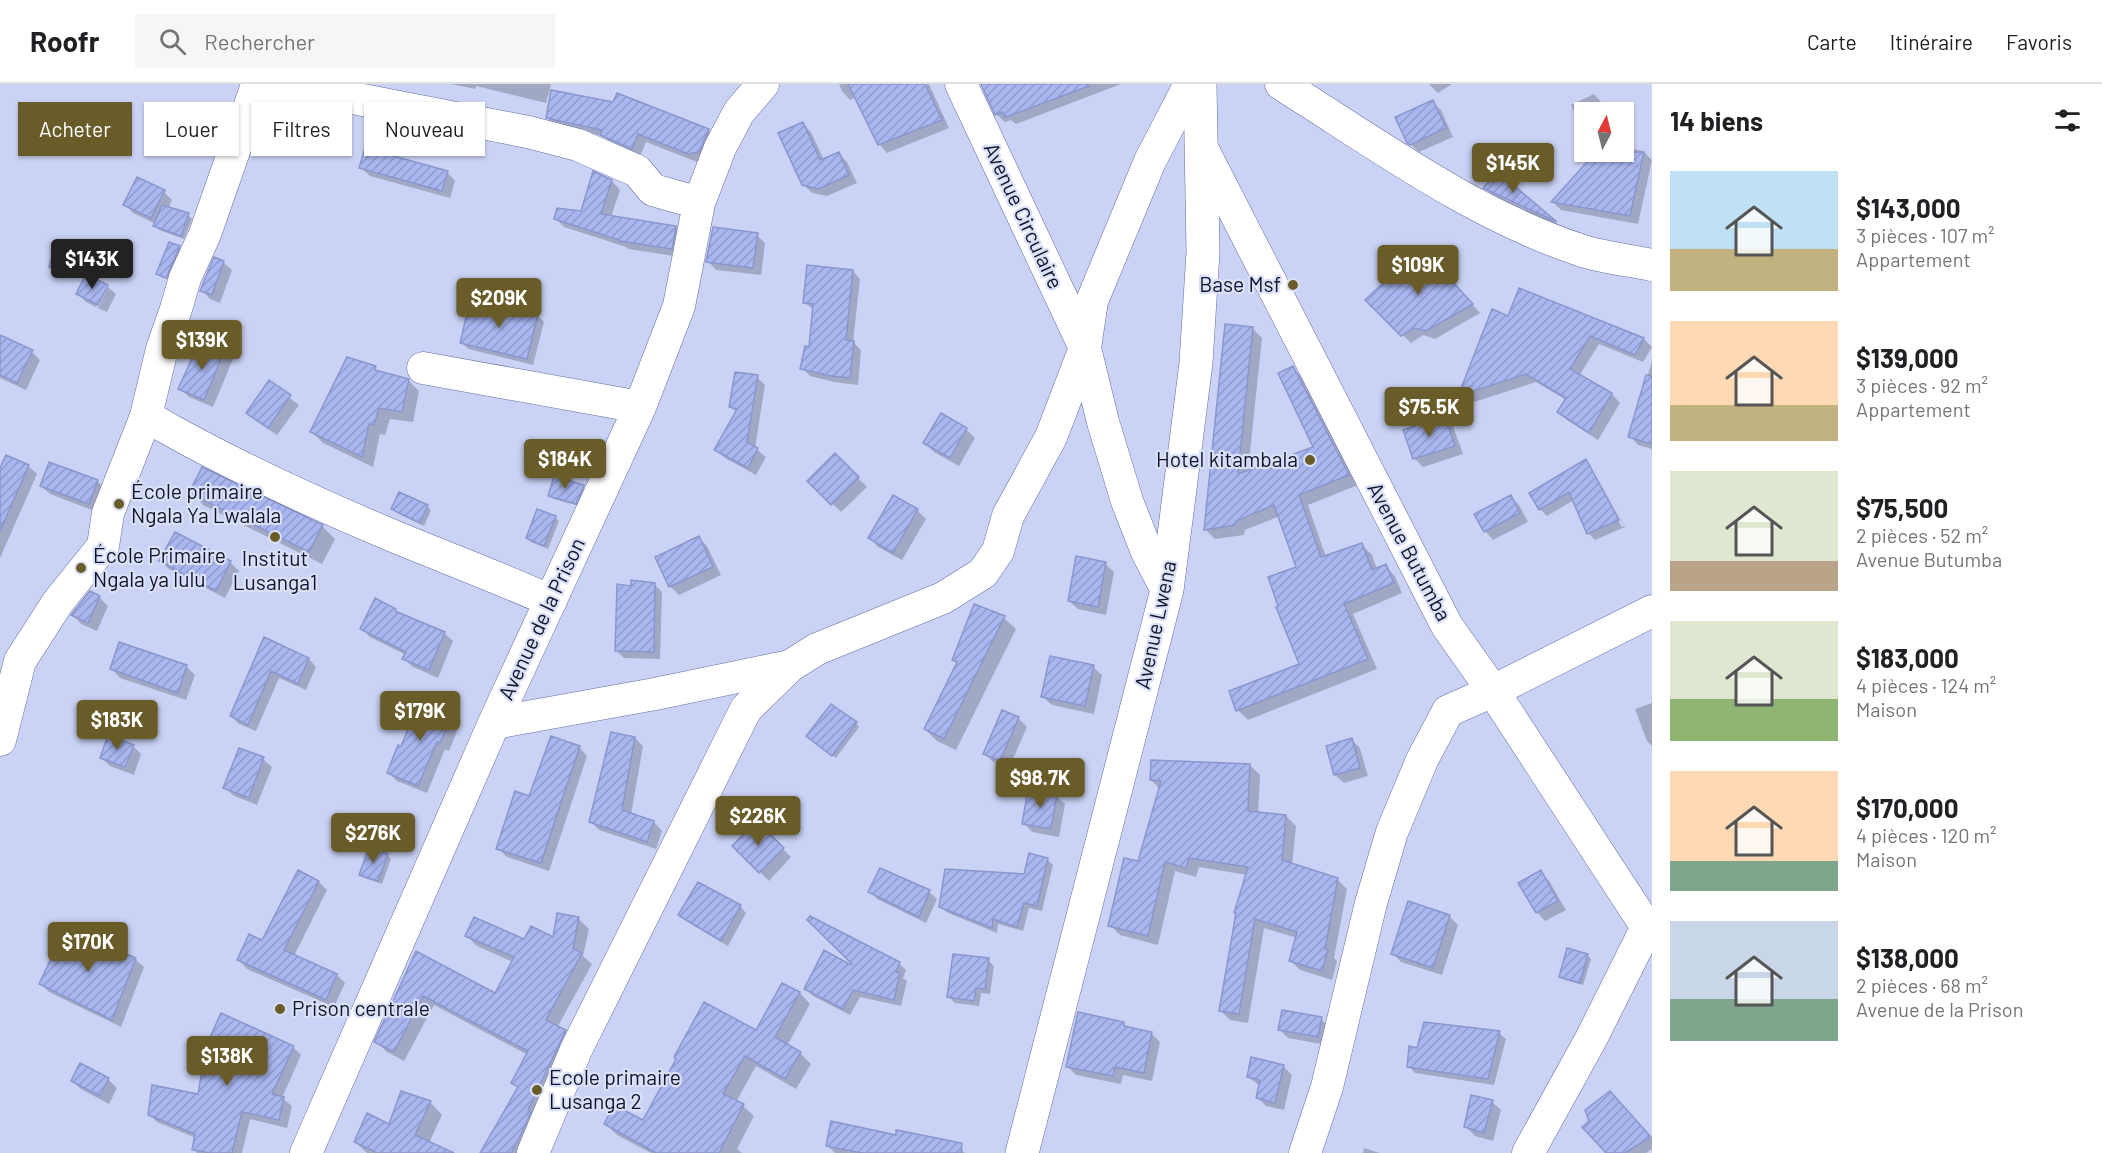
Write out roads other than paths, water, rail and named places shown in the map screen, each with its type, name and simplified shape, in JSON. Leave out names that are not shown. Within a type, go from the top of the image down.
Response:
[{"type":"main road","name":"Avenue Lwena","points":[[1022,1153],[1167,590],[1196,363],[1203,252],[1200,84]]},
{"type":"street","name":"Avenue de la Prison","points":[[306,1153],[494,723],[640,406],[679,306],[699,203],[720,148],[739,112],[763,84]]},
{"type":"street","name":"Avenue Circulaire","points":[[961,84],[1085,348]]},
{"type":"street","points":[[533,1153],[576,1050],[746,709],[789,666],[817,649],[943,598],[983,573],[998,551],[1008,516],[1051,437],[1085,348],[1092,301],[1150,161],[1190,84]]},
{"type":"street","points":[[1281,84],[1426,176],[1512,222],[1582,251],[1652,265]]},
{"type":"street","points":[[0,740],[20,661],[58,602],[104,546],[108,513],[146,416],[162,349],[184,278],[205,234],[258,85],[344,96],[528,132],[578,145],[637,171],[653,190],[699,203]]},
{"type":"street","name":"Avenue Butumba","points":[[1202,148],[1447,626],[1493,691],[1649,931]]},
{"type":"street","points":[[1085,348],[1103,422],[1127,501],[1147,552],[1167,590]]},
{"type":"street","points":[[423,368],[640,406]]},
{"type":"street","points":[[146,416],[197,446],[297,493],[550,601]]},
{"type":"street","points":[[1305,1153],[1327,1088],[1371,903],[1392,832],[1422,760],[1448,711],[1493,691],[1652,611]]},
{"type":"street","points":[[494,723],[655,694],[789,666]]},
{"type":"street","points":[[1528,1153],[1649,931]]},
{"type":"place","name":"Base Msf","points":[[1293,285]]},
{"type":"place","name":"Hotel kitambala","points":[[1310,460]]},
{"type":"place","name":"École primaire Ngala Ya Lwalala","points":[[119,504]]},
{"type":"place","name":"Institut Lusanga1","points":[[275,537]]},
{"type":"place","name":"École Primaire Ngala ya lulu","points":[[81,568]]},
{"type":"place","name":"Prison centrale","points":[[280,1009]]},
{"type":"place","name":"Ecole primaire Lusanga 2","points":[[537,1090]]}]
